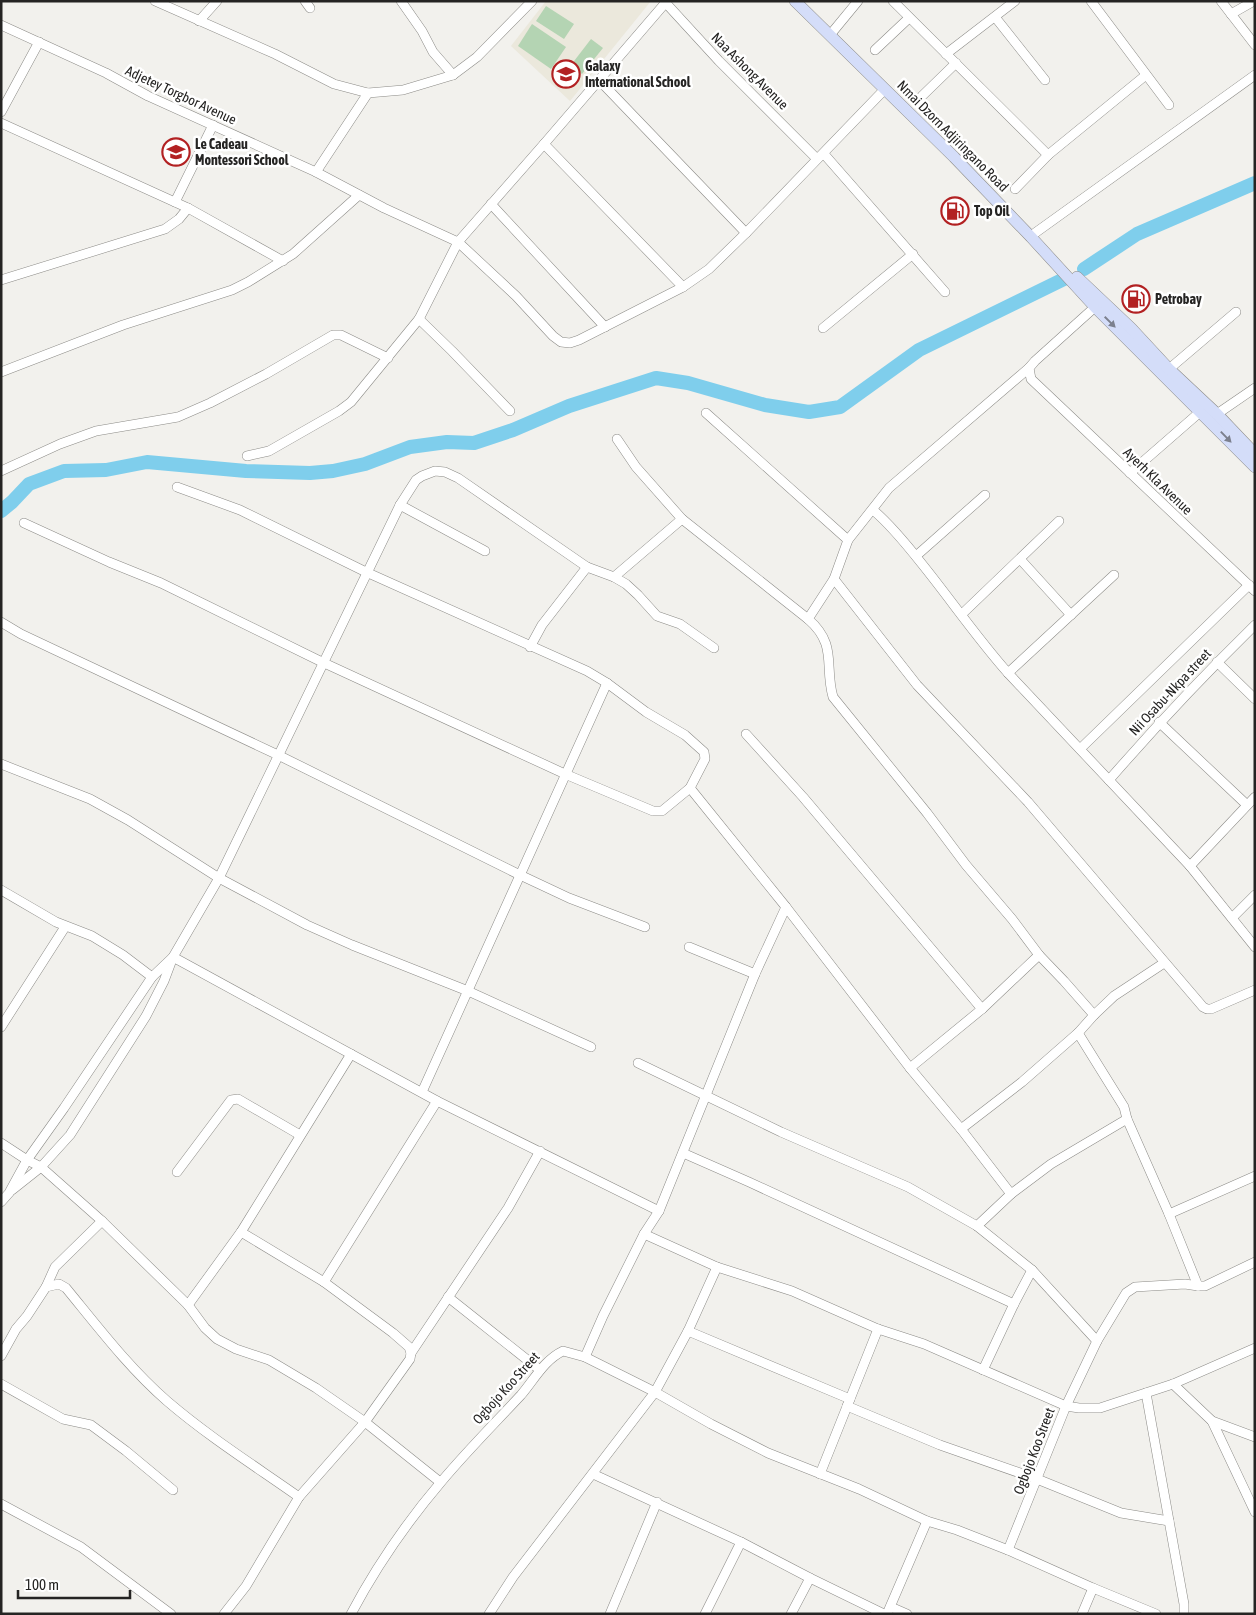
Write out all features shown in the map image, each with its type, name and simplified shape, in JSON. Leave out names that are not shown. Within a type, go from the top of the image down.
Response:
[{"type":"main road","name":"Nmai Dzorn Adjiringano Road","points":[[795,1],[832,32],[962,155],[1082,282],[1131,328],[1169,369],[1217,414],[1255,454]]},
{"type":"main road","name":"Nmai Dzorn Adjiringano Road","points":[[806,1],[832,32],[995,199],[1095,307],[1255,467]]},
{"type":"street","points":[[155,1],[275,54],[334,84],[368,93],[403,90],[453,75],[477,58],[532,1]]},
{"type":"street","points":[[199,20],[218,1]]},
{"type":"street","points":[[401,1],[422,31],[433,52],[453,75]]},
{"type":"street","points":[[832,32],[858,1]]},
{"type":"street","points":[[893,1],[1048,155]]},
{"type":"street","points":[[946,54],[1015,1]]},
{"type":"street","points":[[1091,1],[1169,105]]},
{"type":"street","points":[[1221,1],[1255,45]]},
{"type":"street","points":[[1231,14],[1254,1]]},
{"type":"street","points":[[247,456],[268,452],[339,411],[351,402],[419,319],[458,242],[665,2]]},
{"type":"street","name":"Naa Ashong Avenue","points":[[665,2],[719,61],[821,156],[913,254],[945,292]]},
{"type":"street","points":[[995,17],[1046,80]]},
{"type":"street","points":[[875,50],[909,18]]},
{"type":"street","name":"Adjetey Torgbor Avenue","points":[[1,25],[106,73],[148,96],[316,172],[359,195],[458,242],[516,296],[553,336],[561,342],[570,343],[579,340],[605,327]]},
{"type":"street","points":[[1,112],[39,42]]},
{"type":"street","points":[[922,96],[956,63]]},
{"type":"street","points":[[1014,189],[1048,155],[1146,75]]},
{"type":"street","points":[[1035,233],[1255,75]]},
{"type":"street","points":[[599,80],[746,233]]},
{"type":"street","points":[[491,204],[605,327],[683,287],[709,269],[886,89]]},
{"type":"street","points":[[316,172],[368,93]]},
{"type":"street","points":[[1,123],[188,208],[283,261]]},
{"type":"street","points":[[175,202],[213,125]]},
{"type":"street","points":[[544,144],[683,287]]},
{"type":"street","points":[[1,372],[123,325],[232,290],[293,254],[359,195]]},
{"type":"street","points":[[1,280],[166,229],[188,208]]},
{"type":"street","points":[[823,328],[913,254]]},
{"type":"street","points":[[808,619],[834,579],[848,540],[889,488],[1029,368],[1095,307]]},
{"type":"street","points":[[1169,369],[1236,312]]},
{"type":"street","points":[[419,319],[510,411]]},
{"type":"street","points":[[1,471],[60,444],[96,432],[178,417],[210,403],[333,335],[341,335],[388,358]]},
{"type":"street","name":"Ayerh Kla Avenue","points":[[1029,368],[1031,380],[1252,588]]},
{"type":"street","points":[[1217,414],[1255,388]]},
{"type":"street","points":[[1130,473],[1200,412]]},
{"type":"street","points":[[706,413],[848,540]]},
{"type":"street","points":[[617,439],[636,467],[682,519],[817,626],[824,637],[830,663],[830,687],[833,697],[966,866],[1012,919],[1039,956],[1094,1015]]},
{"type":"street","points":[[1,1202],[41,1166],[70,1135],[146,1016],[166,976],[173,957],[218,878],[366,572],[400,505],[416,480],[434,471],[445,472],[470,485],[588,567],[626,584],[638,594],[657,616],[680,624],[714,648]]},
{"type":"street","points":[[24,523],[109,562],[161,583],[322,662],[565,774],[656,812],[662,811],[690,788],[704,759],[704,752],[675,728],[646,712],[607,683],[574,665],[530,647],[366,572],[240,510],[176,487]]},
{"type":"street","points":[[916,556],[985,495]]},
{"type":"street","points":[[400,505],[485,551]]},
{"type":"street","points":[[873,510],[892,528],[916,556],[980,640],[1008,673],[1190,866],[1255,947]]},
{"type":"street","points":[[614,577],[682,519]]},
{"type":"street","points":[[962,614],[1059,521]]},
{"type":"street","points":[[1020,559],[1071,615]]},
{"type":"street","points":[[530,647],[542,625],[588,567]]},
{"type":"street","points":[[1008,673],[1114,575]]},
{"type":"street","points":[[834,579],[917,684],[1028,802],[1203,1007],[1211,1009],[1255,990]]},
{"type":"street","points":[[1080,749],[1252,588]]},
{"type":"street","points":[[1,622],[21,634],[278,755],[520,875],[569,898],[645,927]]},
{"type":"street","name":"Nii Osabu-Nkpa street","points":[[1109,780],[1159,722],[1255,625]]},
{"type":"street","points":[[1217,662],[1255,699]]},
{"type":"street","points":[[422,1092],[607,683]]},
{"type":"street","points":[[1159,722],[1247,805]]},
{"type":"street","points":[[746,734],[803,797],[982,1009]]},
{"type":"street","points":[[1,764],[90,799],[128,820],[218,878],[337,939],[468,992],[591,1047]]},
{"type":"street","points":[[690,788],[786,907],[910,1068],[961,1129],[1011,1194]]},
{"type":"street","points":[[1190,866],[1255,797]]},
{"type":"street","points":[[1,890],[65,927],[76,929],[92,936],[123,955],[152,977]]},
{"type":"street","points":[[1232,918],[1255,895]]},
{"type":"street","points":[[585,1357],[603,1316],[644,1234],[659,1211],[755,974],[786,907]]},
{"type":"street","points":[[1,1028],[65,927]]},
{"type":"street","points":[[689,947],[755,974]]},
{"type":"street","points":[[910,1068],[982,1009],[1039,956]]},
{"type":"street","points":[[9,1193],[27,1160],[152,977],[173,957]]},
{"type":"street","points":[[173,957],[437,1101],[659,1211]]},
{"type":"street","points":[[961,1129],[1017,1085],[1078,1033],[1114,996],[1164,963]]},
{"type":"street","points":[[1078,1033],[1124,1107],[1127,1119],[1198,1286]]},
{"type":"street","points":[[188,1305],[241,1232],[351,1054]]},
{"type":"street","points":[[638,1062],[781,1132],[908,1187],[977,1226],[1032,1270],[1097,1341]]},
{"type":"street","points":[[177,1172],[230,1100],[234,1098],[300,1135]]},
{"type":"street","points":[[324,1282],[437,1101]]},
{"type":"street","points":[[977,1226],[1011,1194],[1051,1164],[1127,1119]]},
{"type":"street","points":[[1,1143],[27,1160],[41,1166],[102,1221],[188,1305],[204,1328],[236,1349],[269,1360],[316,1388],[365,1422],[440,1482]]},
{"type":"street","points":[[224,1614],[246,1586],[299,1497],[365,1422],[410,1359],[448,1297],[508,1208],[540,1152]]},
{"type":"street","points":[[683,1153],[1014,1304]]},
{"type":"street","points":[[1169,1214],[1255,1176]]},
{"type":"street","points":[[1,1356],[16,1329],[46,1287],[56,1267],[102,1221]]},
{"type":"street","points":[[241,1232],[324,1282],[393,1333],[409,1347],[412,1353]]},
{"type":"street","points":[[644,1234],[716,1266],[792,1292],[878,1329],[924,1344],[1066,1406],[1097,1341],[1130,1289],[1134,1287],[1186,1284],[1198,1286],[1210,1284],[1255,1262]]},
{"type":"street","points":[[489,1614],[513,1577],[655,1392],[688,1331],[716,1266]]},
{"type":"street","points":[[984,1370],[1014,1304],[1032,1270]]},
{"type":"street","points":[[46,1287],[59,1284],[66,1288],[129,1364],[166,1400],[200,1428],[299,1497]]},
{"type":"street","points":[[448,1297],[540,1370]]},
{"type":"street","points":[[820,1474],[878,1329]]},
{"type":"street","points":[[688,1331],[940,1444],[1121,1513],[1169,1521]]},
{"type":"street","name":"Ogbojo Koo Street","points":[[351,1614],[370,1579],[440,1482],[522,1393],[540,1370],[562,1351],[585,1357],[655,1392],[768,1454],[863,1492],[927,1521],[957,1530],[1008,1550],[1066,1406],[1100,1408],[1173,1384],[1255,1348]]},
{"type":"street","points":[[1,1384],[63,1419],[91,1425],[173,1490]]},
{"type":"street","points":[[1173,1384],[1212,1421],[1255,1512]]},
{"type":"street","points":[[1146,1393],[1184,1614]]},
{"type":"street","points":[[1212,1421],[1255,1437]]},
{"type":"street","points":[[593,1474],[741,1542],[810,1578],[887,1611],[907,1614]]},
{"type":"street","points":[[610,1614],[657,1502]]},
{"type":"street","points":[[1,1504],[81,1547],[171,1614]]},
{"type":"street","points":[[887,1611],[927,1521]]},
{"type":"street","points":[[705,1614],[741,1542]]},
{"type":"street","points":[[1008,1550],[1156,1614]]},
{"type":"street","points":[[791,1614],[810,1578]]},
{"type":"street","points":[[1082,1614],[1093,1588]]},
{"type":"shaded area","name":"Galaxy International School","points":[[546,1],[651,1],[570,101],[511,46]]},
{"type":"green space","points":[[546,6],[574,24],[564,39],[536,21]]},
{"type":"green space","points":[[532,24],[566,47],[551,69],[518,46]]},
{"type":"green space","points":[[591,39],[603,48],[582,74],[571,65]]},
{"type":"waterway","points":[[1084,269],[1137,234],[1255,183]]},
{"type":"waterway","points":[[1,511],[29,484],[64,471],[106,470],[147,462],[246,471],[310,473],[333,471],[365,464],[410,447],[447,442],[474,443],[513,430],[569,406],[656,378],[688,383],[765,405],[809,412],[840,407],[919,350],[1064,279]]},
{"type":"place","name":"Galaxy International School","points":[[566,74]]},
{"type":"place","name":"Le Cadeau Montessori School","points":[[176,152]]},
{"type":"place","name":"Top Oil","points":[[955,211]]},
{"type":"place","name":"Petrobay","points":[[1136,299]]}]
